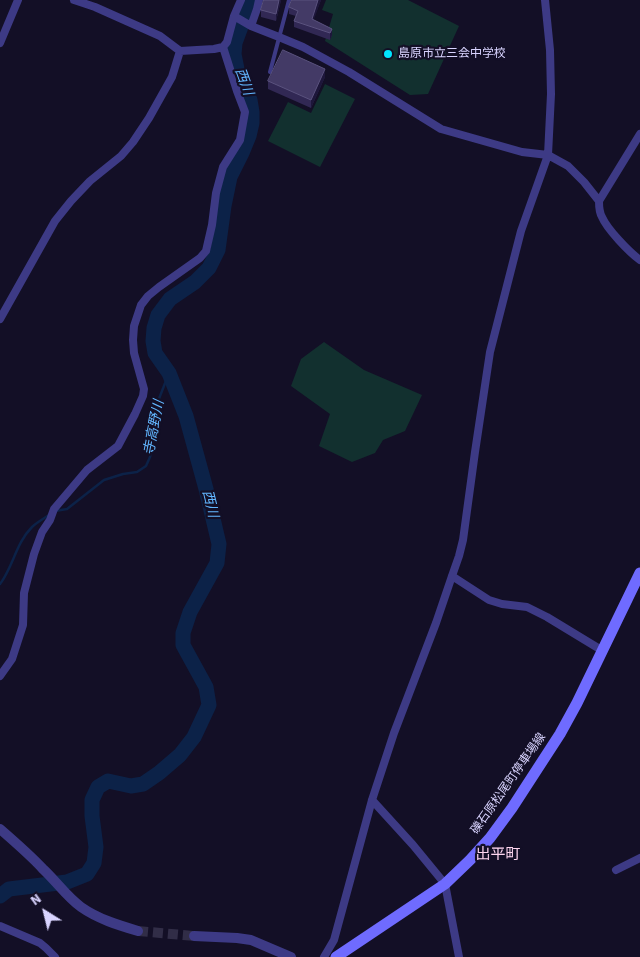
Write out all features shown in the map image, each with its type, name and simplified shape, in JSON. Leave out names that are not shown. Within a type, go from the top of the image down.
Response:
[{"type":"main road","name":"礫石原松尾町停車場線","points":[[336,957],[445,884],[490,838],[560,734],[603,651],[640,573]]},
{"type":"street","points":[[0,43],[18,0]]},
{"type":"street","points":[[74,0],[95,7],[160,36],[180,51],[224,47]]},
{"type":"street","points":[[0,676],[12,659],[24,626],[24,593],[42,532],[50,520],[54,509],[92,465],[118,446],[143,396],[144,389],[134,353],[133,340],[134,326],[141,305],[148,296],[200,258],[206,251],[216,193],[223,167],[240,140],[245,112],[236,91],[224,47],[241,0]]},
{"type":"street","points":[[249,25],[259,0]]},
{"type":"street","points":[[324,957],[334,940],[372,800],[394,733],[460,556],[490,352],[521,231],[548,155],[551,94],[550,50],[545,0]]},
{"type":"street","points":[[236,17],[249,25],[303,47],[349,72],[441,129],[522,152],[548,155],[568,166],[599,201]]},
{"type":"street","points":[[0,319],[55,221],[90,181],[121,156],[133,142],[172,77],[180,51]]},
{"type":"street","points":[[640,134],[599,201],[599,211],[602,218],[620,242],[640,260]]},
{"type":"street","points":[[452,576],[489,600],[502,604],[527,607],[603,651]]},
{"type":"street","points":[[372,800],[445,884],[459,957]]},
{"type":"street","points":[[0,829],[80,907],[96,916],[138,931]]},
{"type":"street","points":[[616,870],[640,858]]},
{"type":"street","points":[[0,926],[40,943],[55,957]]},
{"type":"street","points":[[194,936],[251,940],[291,957]]},
{"type":"lane","points":[[270,72],[289,0]]},
{"type":"green space","name":"島原市立三会中学校","points":[[326,0],[408,0],[459,26],[428,94],[410,95],[325,41],[333,14],[322,10]]},
{"type":"green space","points":[[325,84],[355,99],[320,167],[268,141],[288,102],[311,113]]},
{"type":"green space","points":[[324,342],[364,370],[422,395],[405,431],[383,440],[375,453],[352,462],[319,446],[330,414],[291,386],[301,359]]},
{"type":"building","points":[[264,0],[279,0],[276,14],[261,10]]},
{"type":"building","points":[[292,0],[318,0],[312,19],[332,29],[330,33],[294,21],[298,11],[289,7]]},
{"type":"building","points":[[283,50],[325,69],[311,100],[268,81]]},
{"type":"waterway","name":"西川","points":[[0,896],[9,889],[67,882],[87,874],[94,863],[96,847],[92,800],[98,787],[108,781],[131,786],[143,784],[159,773],[180,755],[194,737],[209,705],[206,687],[183,645],[183,633],[190,612],[217,563],[219,544],[186,416],[169,373],[155,353],[153,341],[158,315],[170,299],[195,282],[209,268],[218,250],[230,177],[249,136],[252,123],[250,100],[242,85],[234,54],[235,43],[251,0]]},
{"type":"waterway","name":"寺高野川","points":[[55,511],[67,509],[104,480],[137,472],[146,466],[152,448],[151,427],[155,409],[169,373]]},
{"type":"waterway","name":"寺高野川","points":[[0,584],[22,540],[34,526],[49,515]]},
{"type":"tunnel","points":[[138,931],[194,936]]},
{"type":"place","name":"島原市立三会中学校","points":[[388,54]]},
{"type":"district","name":"出平町","points":[[498,856]]}]
